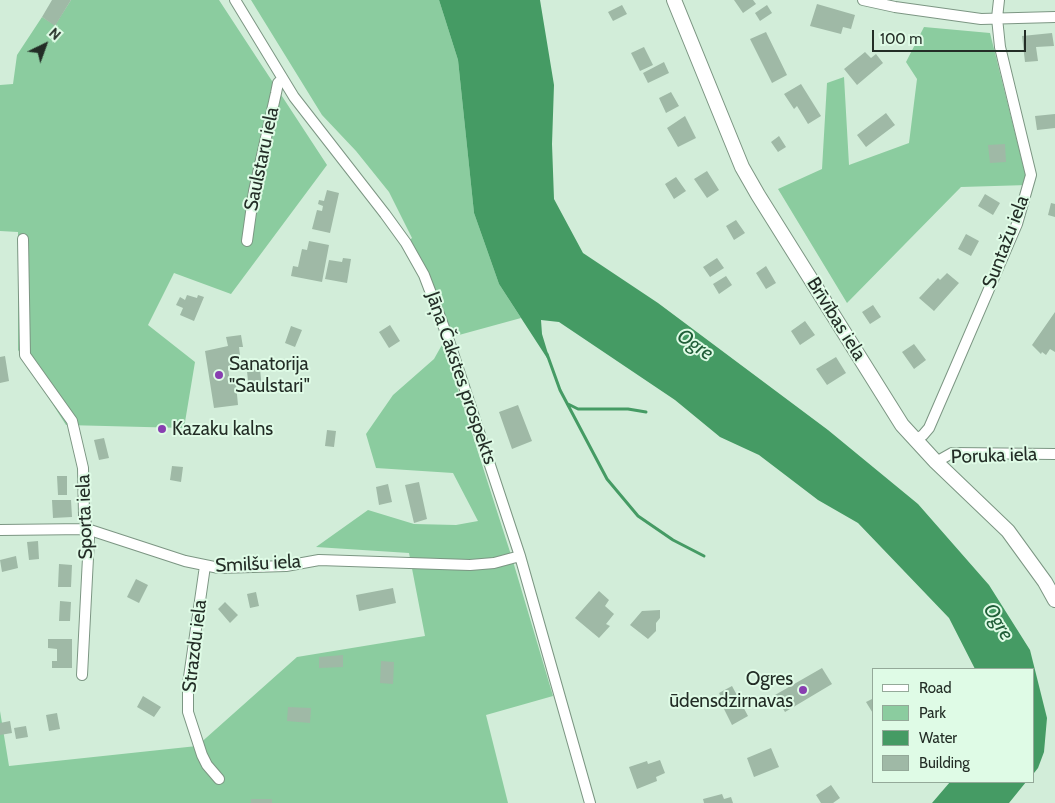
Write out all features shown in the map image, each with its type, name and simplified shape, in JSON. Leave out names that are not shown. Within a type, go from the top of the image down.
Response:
[{"type":"main road","name":"Brīvības iela","points":[[674,0],[727,133],[758,195],[902,425],[936,462],[1008,531],[1045,582],[1055,600]]},
{"type":"street","name":"Jāņa Čakstes prospekts","points":[[235,0],[282,79],[302,108],[406,242],[424,275],[448,338],[520,556],[590,803]]},
{"type":"street","points":[[863,0],[981,19],[1055,17]]},
{"type":"street","name":"Suntažu iela","points":[[915,440],[923,435],[928,428],[955,368],[1018,224],[1031,175],[1000,47],[997,18],[999,0]]},
{"type":"street","name":"Saulstaru iela","points":[[246,241],[254,191],[278,83],[282,79]]},
{"type":"street","name":"Sporta iela","points":[[23,239],[26,355],[72,421],[83,468],[84,515],[89,538],[82,675]]},
{"type":"street","name":"Poruka iela","points":[[936,462],[952,453],[1055,454]]},
{"type":"street","name":"Smilšu iela","points":[[0,530],[86,529],[204,566],[219,568],[286,566],[319,560],[470,565],[520,556]]},
{"type":"street","name":"Strazdu iela","points":[[204,566],[188,684],[188,712],[202,754],[207,765],[218,778]]},
{"type":"green space","points":[[71,0],[219,0],[327,165],[231,294],[174,273],[148,325],[195,362],[184,428],[66,425],[18,350],[18,232],[0,231],[0,85],[13,84],[17,55],[42,17],[55,25]]},
{"type":"green space","points":[[251,0],[439,0],[458,60],[474,213],[499,284],[521,318],[448,338],[406,243],[412,238],[389,192],[356,151],[322,115]]},
{"type":"green space","points":[[924,27],[990,33],[1028,185],[961,187],[847,303],[778,189],[822,169],[827,83],[844,77],[849,165],[909,143],[917,79],[906,62]]},
{"type":"green space","points":[[443,343],[512,558],[553,696],[486,715],[508,803],[0,803],[0,711],[9,766],[197,746],[297,657],[425,636],[409,553],[316,547],[368,510],[414,524],[456,525],[478,521],[453,473],[376,468],[366,434],[393,395],[434,359]]},
{"type":"water","name":"Ogre","points":[[439,0],[540,0],[554,85],[552,144],[554,199],[583,253],[658,303],[828,430],[918,504],[989,585],[1030,650],[1034,668],[974,668],[949,618],[858,523],[818,500],[759,455],[720,437],[675,400],[559,322],[541,320],[542,334],[549,357],[547,358],[499,284],[474,213],[458,60]]},
{"type":"water","points":[[1035,670],[1047,718],[1044,752],[1035,772]]},
{"type":"water","points":[[949,783],[1025,783],[1009,803],[932,803]]},
{"type":"building","points":[[52,0],[71,0],[55,26],[42,17]]},
{"type":"building","points":[[734,0],[753,0],[756,4],[743,13]]},
{"type":"building","points":[[817,4],[855,15],[851,29],[843,27],[841,34],[810,26]]},
{"type":"building","points":[[622,5],[627,14],[613,21],[608,12]]},
{"type":"building","points":[[767,5],[772,13],[760,21],[755,13]]},
{"type":"building","points":[[766,32],[787,75],[772,83],[750,39]]},
{"type":"building","points":[[1052,33],[1054,46],[1036,47],[1038,61],[1025,62],[1022,36]]},
{"type":"building","points":[[644,47],[653,65],[640,71],[631,53]]},
{"type":"building","points":[[865,52],[871,58],[876,54],[883,63],[857,85],[844,69]]},
{"type":"building","points":[[664,62],[669,73],[648,83],[643,73]]},
{"type":"building","points":[[801,84],[821,116],[808,124],[797,106],[794,109],[784,94]]},
{"type":"building","points":[[671,92],[679,106],[666,113],[659,98]]},
{"type":"building","points":[[886,113],[895,125],[866,147],[857,135]]},
{"type":"building","points":[[1055,114],[1055,128],[1037,130],[1035,116]]},
{"type":"building","points":[[685,116],[696,138],[678,147],[667,128]]},
{"type":"building","points":[[779,136],[786,147],[778,152],[771,142]]},
{"type":"building","points":[[1005,144],[1006,162],[990,163],[988,145]]},
{"type":"building","points":[[707,171],[719,190],[707,198],[694,179]]},
{"type":"building","points":[[676,177],[686,191],[674,199],[665,184]]},
{"type":"building","points":[[327,190],[339,193],[330,233],[312,229],[317,210],[322,211],[323,206],[318,204],[319,200],[324,201]]},
{"type":"building","points":[[985,194],[1000,203],[993,215],[978,206]]},
{"type":"building","points":[[1051,203],[1055,204],[1055,217],[1048,215]]},
{"type":"building","points":[[736,220],[745,233],[734,240],[726,226]]},
{"type":"building","points":[[966,234],[979,241],[971,256],[958,249]]},
{"type":"building","points":[[309,241],[329,245],[322,282],[291,276],[293,266],[298,267],[302,249],[307,250]]},
{"type":"building","points":[[343,258],[351,259],[347,283],[325,279],[329,260],[342,262]]},
{"type":"building","points":[[717,258],[724,268],[710,277],[703,267]]},
{"type":"building","points":[[766,266],[776,283],[766,289],[756,273]]},
{"type":"building","points":[[947,273],[959,283],[934,311],[919,298],[938,278],[940,280]]},
{"type":"building","points":[[726,276],[732,285],[719,294],[713,284]]},
{"type":"building","points":[[187,295],[197,298],[198,295],[204,297],[194,321],[180,315],[183,308],[176,305],[180,297],[185,300]]},
{"type":"building","points":[[873,305],[881,317],[870,324],[862,312]]},
{"type":"building","points":[[1055,312],[1055,352],[1050,349],[1046,355],[1042,352],[1041,354],[1032,345]]},
{"type":"building","points":[[805,321],[815,335],[800,345],[791,331]]},
{"type":"building","points":[[390,325],[400,341],[389,348],[379,332]]},
{"type":"building","points":[[291,326],[302,330],[295,347],[285,343]]},
{"type":"building","name":"Sanatorija \"Saulstari\"","points":[[241,335],[243,347],[239,347],[241,364],[228,366],[230,384],[236,384],[238,405],[214,408],[205,351],[228,346],[226,337]]},
{"type":"building","points":[[914,344],[926,360],[914,369],[902,352]]},
{"type":"building","points":[[5,356],[9,381],[0,383],[0,357]]},
{"type":"building","points":[[836,357],[846,373],[827,385],[816,369]]},
{"type":"building","points":[[260,369],[262,389],[249,391],[247,371]]},
{"type":"building","points":[[518,405],[532,441],[512,449],[499,412]]},
{"type":"building","points":[[327,430],[336,431],[334,447],[325,446]]},
{"type":"building","points":[[104,438],[109,458],[99,460],[94,440]]},
{"type":"building","points":[[172,466],[183,467],[181,482],[170,480]]},
{"type":"building","points":[[57,476],[67,476],[67,495],[58,495]]},
{"type":"building","points":[[419,482],[427,519],[414,523],[405,485]]},
{"type":"building","points":[[388,484],[392,502],[379,505],[376,487]]},
{"type":"building","points":[[52,500],[71,500],[72,517],[53,518]]},
{"type":"building","points":[[38,541],[39,559],[29,560],[27,542]]},
{"type":"building","points":[[16,556],[18,568],[2,572],[0,560]]},
{"type":"building","points":[[59,564],[72,565],[71,587],[58,587]]},
{"type":"building","points":[[136,579],[148,585],[139,603],[127,597]]},
{"type":"building","points":[[393,588],[396,603],[359,611],[356,595]]},
{"type":"building","points":[[599,591],[609,600],[605,606],[614,614],[606,624],[610,626],[599,638],[575,618]]},
{"type":"building","points":[[256,592],[259,606],[250,608],[247,594]]},
{"type":"building","points":[[60,601],[71,602],[70,621],[59,621]]},
{"type":"building","points":[[225,602],[238,615],[230,623],[218,609]]},
{"type":"building","points":[[660,610],[656,631],[648,639],[630,625],[642,611]]},
{"type":"building","points":[[48,639],[72,639],[72,668],[52,668],[52,661],[57,661],[57,649],[48,648]]},
{"type":"building","points":[[343,655],[343,667],[319,668],[319,657]]},
{"type":"building","points":[[381,661],[394,662],[393,684],[380,683]]},
{"type":"building","name":"Ogres ūdensdzirnavas","points":[[822,668],[832,684],[785,712],[775,695]]},
{"type":"building","points":[[732,686],[748,716],[732,725],[722,705],[724,704],[719,693]]},
{"type":"building","points":[[143,696],[161,707],[154,717],[137,707]]},
{"type":"building","points":[[872,699],[872,712],[866,702]]},
{"type":"building","points":[[288,707],[311,708],[310,723],[287,721]]},
{"type":"building","points":[[57,713],[60,729],[49,731],[46,715]]},
{"type":"building","points":[[10,721],[12,733],[0,735],[0,723]]},
{"type":"building","points":[[26,726],[28,737],[16,739],[14,728]]},
{"type":"building","points":[[771,748],[779,767],[754,777],[747,758]]},
{"type":"building","points":[[660,760],[665,773],[656,777],[657,781],[637,789],[629,767],[647,761],[648,764]]},
{"type":"building","points":[[831,785],[840,798],[833,803],[821,803],[816,795]]},
{"type":"building","points":[[722,794],[724,799],[731,797],[733,803],[704,803],[703,799]]},
{"type":"building","points":[[251,799],[272,799],[272,803],[251,803]]},
{"type":"waterway","points":[[547,354],[560,390],[607,479],[638,516],[673,540],[704,556]]},
{"type":"waterway","points":[[568,404],[578,409],[628,409],[646,412]]},
{"type":"place","name":"Sanatorija \"Saulstari\"","points":[[219,375]]},
{"type":"place","name":"Kazaku kalns","points":[[162,429]]},
{"type":"place","name":"Ogres ūdensdzirnavas","points":[[803,690]]}]
